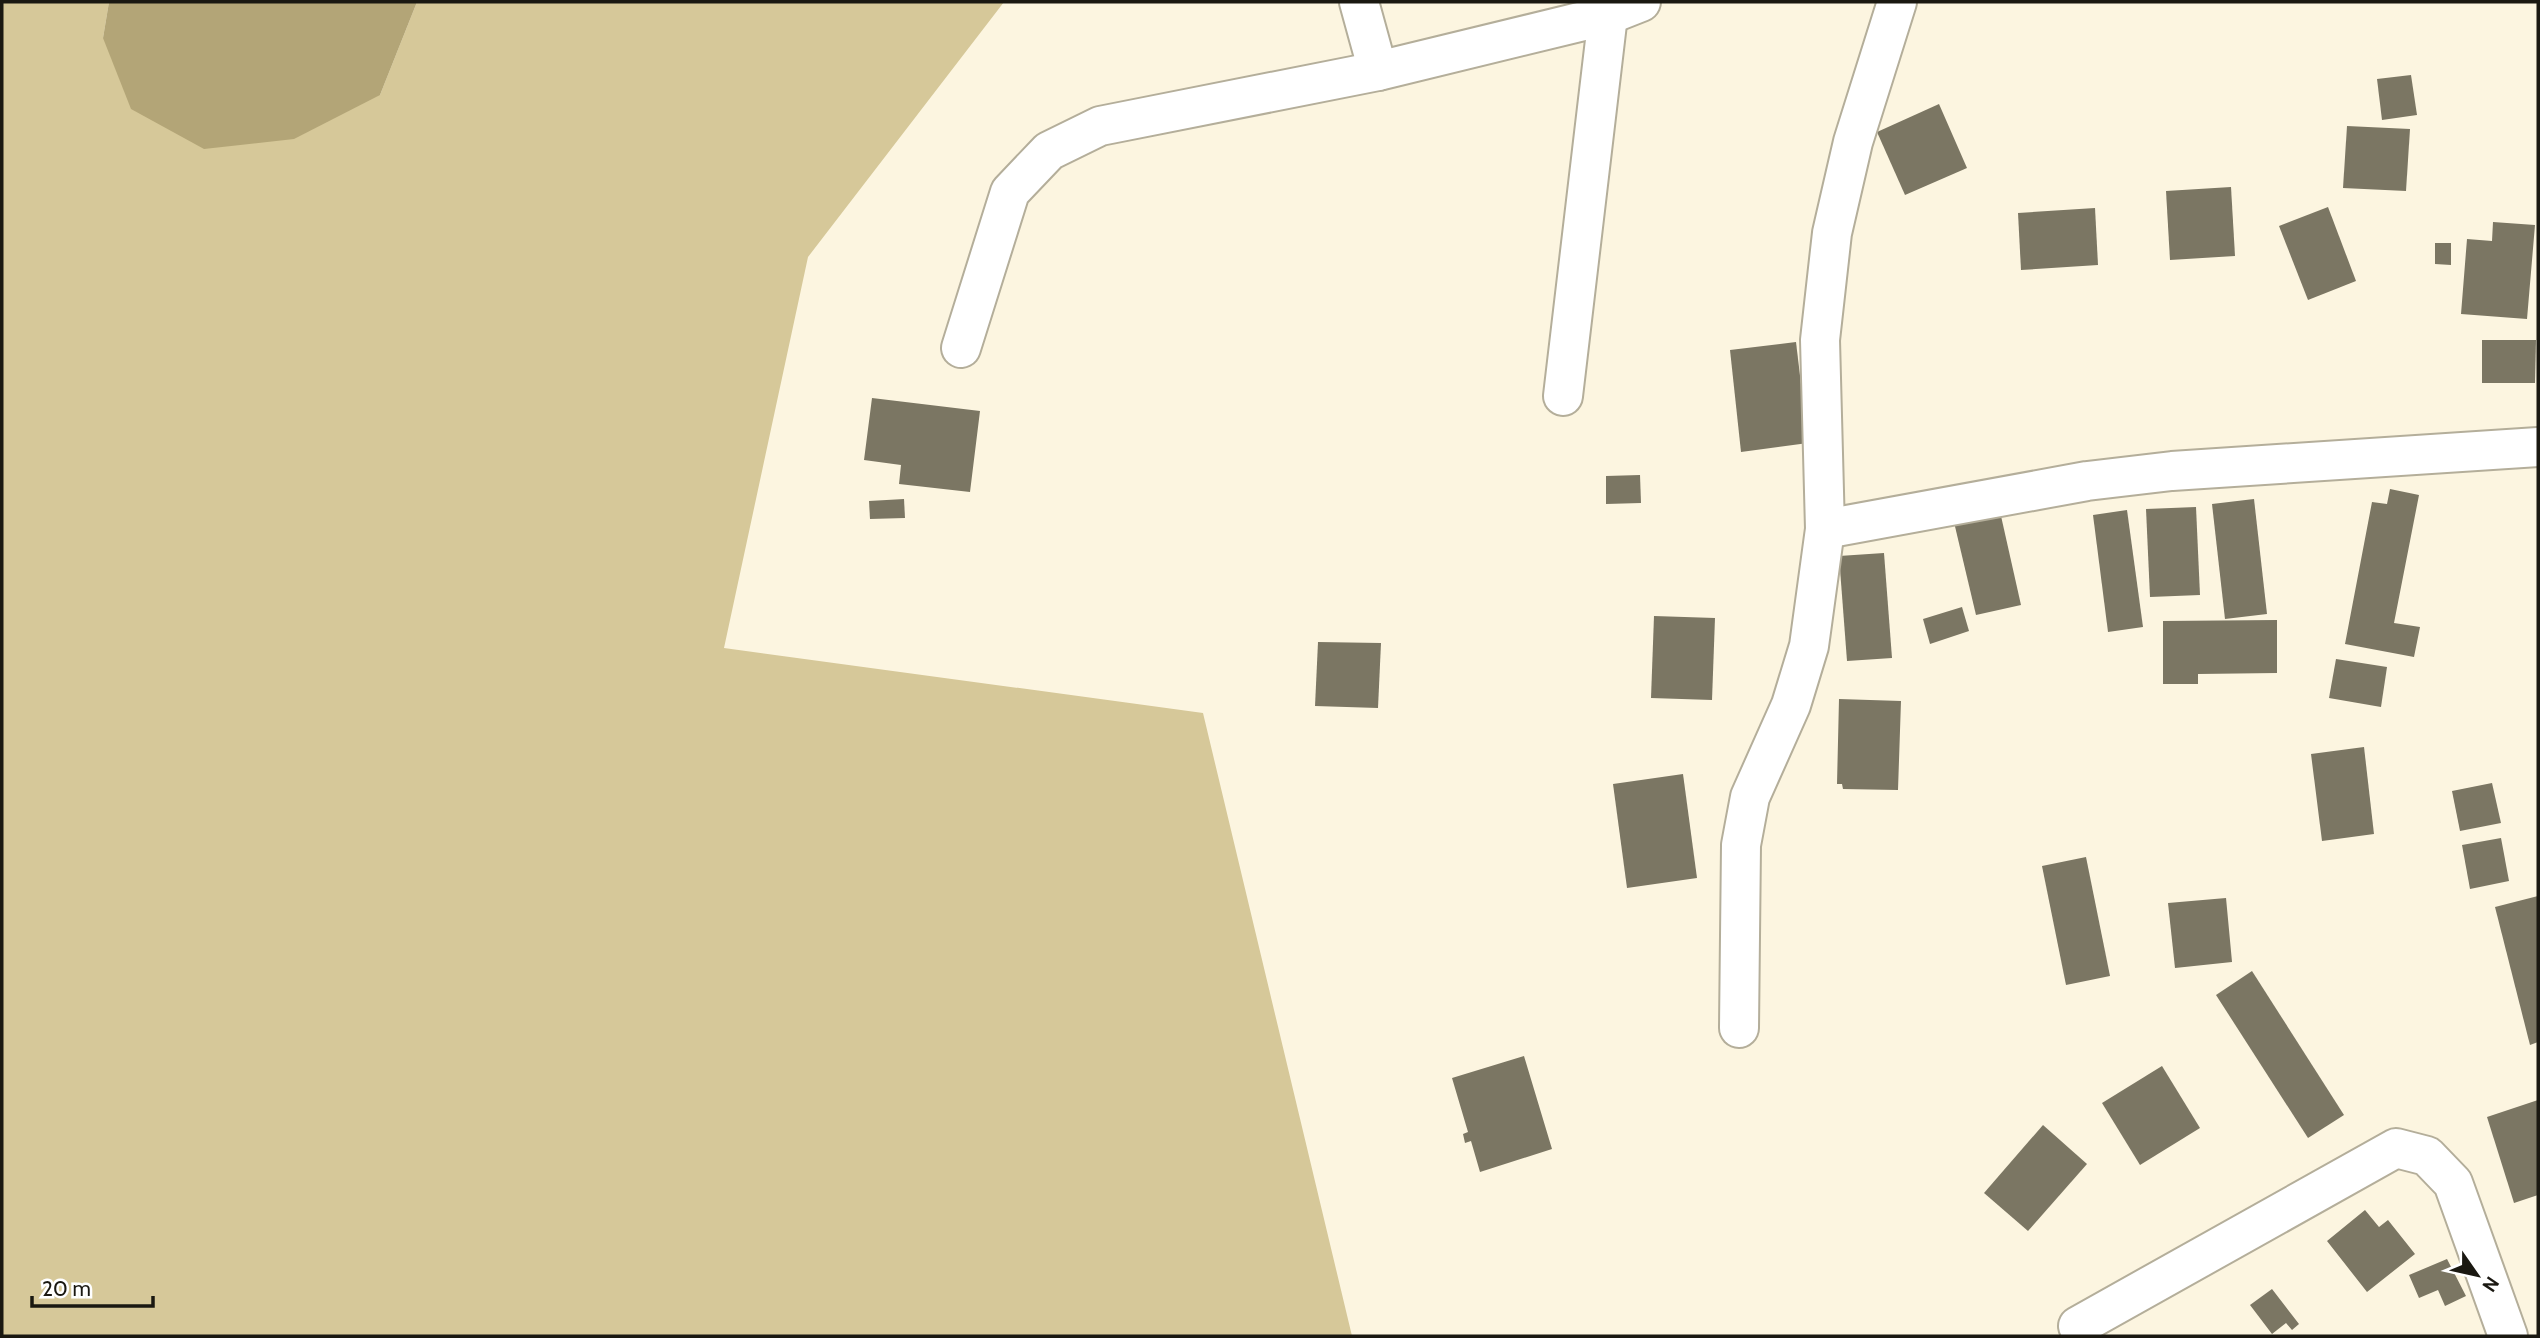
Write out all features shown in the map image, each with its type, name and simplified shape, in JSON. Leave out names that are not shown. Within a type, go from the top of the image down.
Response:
[{"type":"street","points":[[1359,2],[1378,71]]},
{"type":"street","points":[[1739,1028],[1741,845],[1750,797],[1791,705],[1809,646],[1825,528],[1821,340],[1832,233],[1853,142],[1897,2]]},
{"type":"street","points":[[961,348],[1010,192],[1049,151],[1100,126],[1378,71],[1625,8],[1563,396]]},
{"type":"street","points":[[1825,528],[1971,500],[2172,471],[2538,447]]},
{"type":"street","points":[[2078,1326],[2396,1148],[2427,1156],[2453,1183],[2508,1336]]},
{"type":"shaded area","points":[[2,2],[109,2],[103,38],[380,95],[417,2],[1004,2],[808,257],[724,648],[1203,713],[1352,1336],[2,1336]]},
{"type":"shaded area","points":[[109,2],[417,2],[380,95],[294,139],[204,149],[131,109],[103,38]]},
{"type":"building","points":[[2411,75],[2417,115],[2382,120],[2377,79]]},
{"type":"building","points":[[1939,104],[1967,168],[1905,195],[1877,132]]},
{"type":"building","points":[[2347,126],[2410,129],[2406,191],[2343,188]]},
{"type":"building","points":[[2231,187],[2235,256],[2170,260],[2166,191]]},
{"type":"building","points":[[2328,207],[2356,281],[2308,300],[2279,226]]},
{"type":"building","points":[[2095,208],[2098,265],[2021,270],[2018,213]]},
{"type":"building","points":[[2493,222],[2535,225],[2527,319],[2461,314],[2467,239],[2492,241]]},
{"type":"building","points":[[2435,243],[2451,243],[2451,265],[2435,264]]},
{"type":"building","points":[[2482,340],[2536,340],[2535,383],[2482,383]]},
{"type":"building","points":[[1796,342],[1808,443],[1741,452],[1730,350]]},
{"type":"building","points":[[872,398],[980,411],[970,492],[899,484],[901,465],[864,460]]},
{"type":"building","points":[[1640,475],[1641,503],[1606,504],[1606,476]]},
{"type":"building","points":[[2390,489],[2419,495],[2394,623],[2420,627],[2414,657],[2345,644],[2372,502],[2387,504]]},
{"type":"building","points":[[904,499],[905,518],[870,519],[869,501]]},
{"type":"building","points":[[2254,499],[2267,614],[2225,619],[2212,504]]},
{"type":"building","points":[[1999,507],[2021,605],[1976,615],[1953,518]]},
{"type":"building","points":[[2196,507],[2200,595],[2150,597],[2146,509]]},
{"type":"building","points":[[2127,510],[2143,627],[2108,632],[2093,515]]},
{"type":"building","points":[[1884,553],[1892,658],[1847,661],[1839,556]]},
{"type":"building","points":[[1962,607],[1969,631],[1930,644],[1923,619]]},
{"type":"building","points":[[1654,616],[1715,618],[1712,700],[1651,698]]},
{"type":"building","points":[[2277,620],[2277,673],[2198,674],[2198,684],[2163,684],[2163,621]]},
{"type":"building","points":[[1318,642],[1381,643],[1378,708],[1315,706]]},
{"type":"building","points":[[2336,659],[2387,667],[2381,707],[2329,698]]},
{"type":"building","points":[[1839,699],[1901,701],[1898,790],[1843,789],[1842,784],[1837,784]]},
{"type":"building","points":[[2364,747],[2374,834],[2322,841],[2311,754]]},
{"type":"building","points":[[1683,774],[1697,878],[1627,888],[1613,784]]},
{"type":"building","points":[[2492,783],[2501,823],[2460,831],[2452,791]]},
{"type":"building","points":[[2501,838],[2509,881],[2470,889],[2462,845]]},
{"type":"building","points":[[2086,857],[2110,976],[2066,985],[2042,866]]},
{"type":"building","points":[[2538,896],[2538,1042],[2530,1045],[2495,907]]},
{"type":"building","points":[[2226,898],[2232,962],[2175,968],[2168,903]]},
{"type":"building","points":[[2252,971],[2344,1115],[2308,1138],[2216,995]]},
{"type":"building","points":[[1524,1056],[1552,1149],[1480,1172],[1471,1141],[1465,1143],[1463,1134],[1468,1132],[1452,1078]]},
{"type":"building","points":[[2162,1066],[2200,1128],[2140,1165],[2102,1103]]},
{"type":"building","points":[[2538,1100],[2538,1195],[2514,1203],[2487,1117]]},
{"type":"building","points":[[2043,1125],[2087,1164],[2028,1231],[1984,1193]]},
{"type":"building","points":[[2365,1210],[2379,1227],[2388,1220],[2415,1254],[2367,1292],[2327,1241]]},
{"type":"building","points":[[2447,1259],[2466,1296],[2445,1306],[2438,1290],[2419,1298],[2409,1275]]},
{"type":"building","points":[[2272,1289],[2299,1324],[2292,1330],[2286,1323],[2272,1334],[2250,1305]]}]
